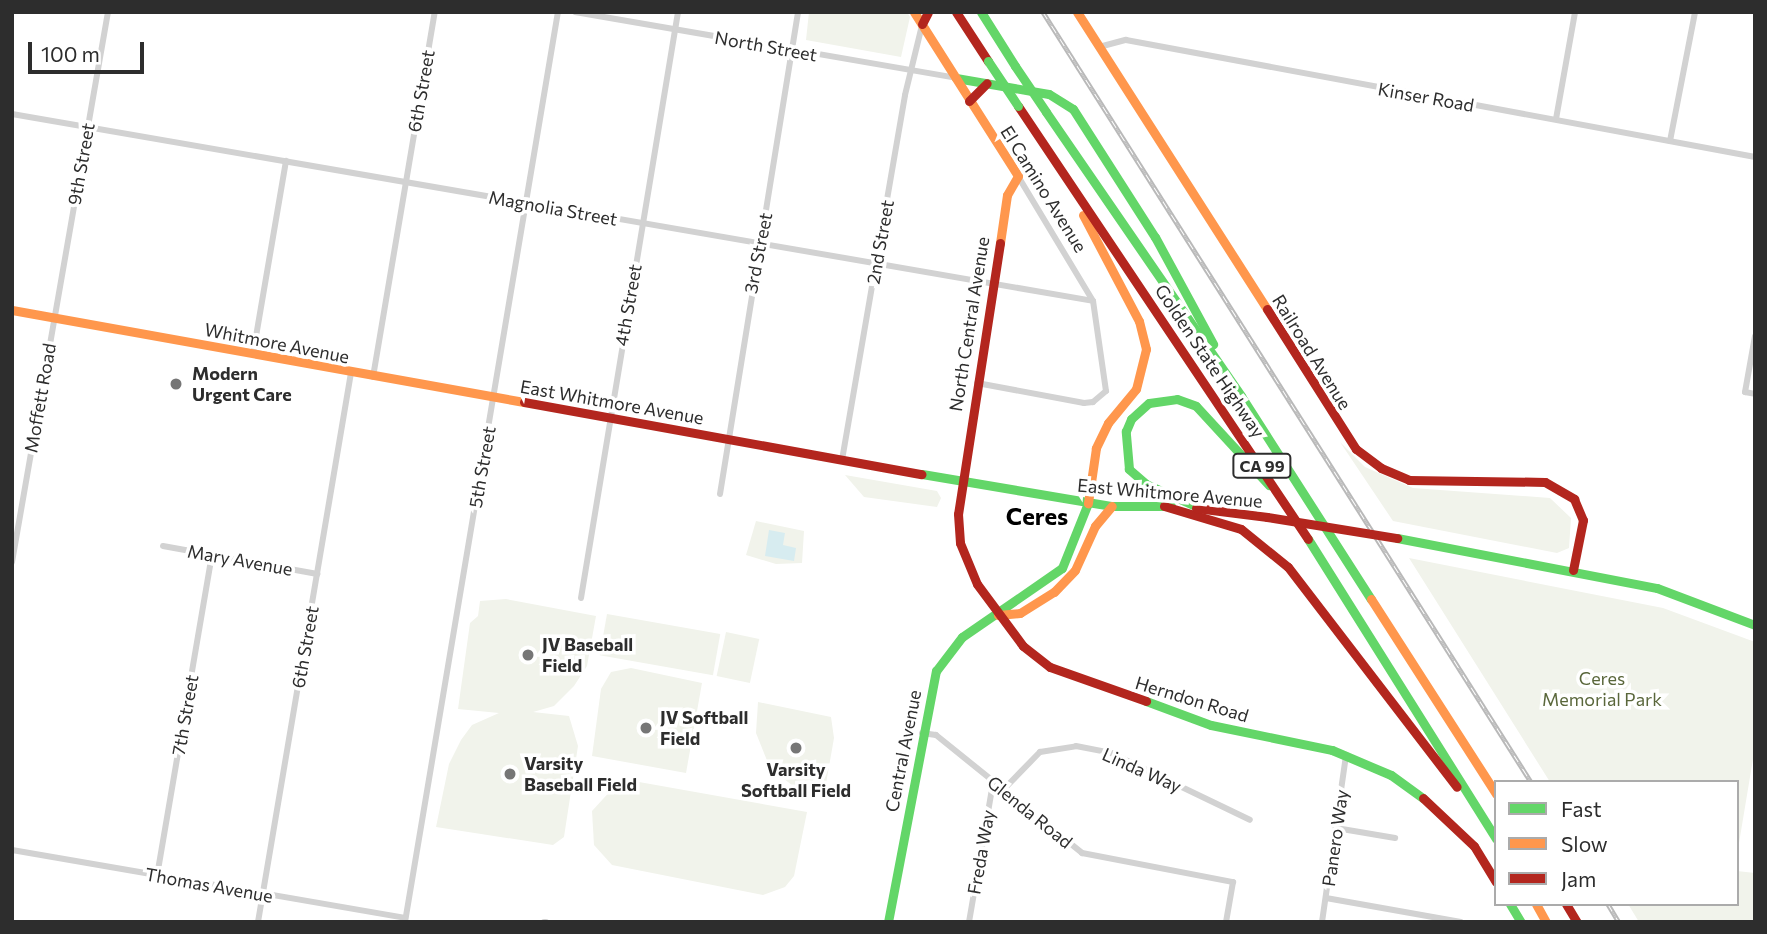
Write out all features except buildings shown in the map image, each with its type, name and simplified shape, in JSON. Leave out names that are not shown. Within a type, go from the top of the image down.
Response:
[{"type":"main road","name":"El Camino Avenue","points":[[914,12],[1018,176]]},
{"type":"main road","points":[[922,24],[928,12]]},
{"type":"main road","name":"Golden State Highway","points":[[956,12],[1062,175],[1281,497],[1494,836]]},
{"type":"main road","name":"Golden State Highway","points":[[981,12],[1046,112],[1241,396],[1494,791]]},
{"type":"main road","name":"Railroad Avenue","points":[[1077,12],[1356,449],[1381,468],[1409,480],[1545,482],[1558,487],[1574,499],[1583,520],[1573,570]]},
{"type":"main road","points":[[957,78],[1049,94],[1073,109],[1155,237],[1241,396]]},
{"type":"main road","points":[[969,101],[987,83]]},
{"type":"main road","points":[[998,615],[1062,568],[1088,503],[1096,448],[1108,423],[1136,389],[1146,349],[1139,321],[1062,175]]},
{"type":"main road","name":"North Central Avenue","points":[[961,480],[1007,195],[1018,176]]},
{"type":"main road","points":[[12,310],[54,317]]},
{"type":"main road","name":"Whitmore Avenue","points":[[54,317],[373,377],[495,396]]},
{"type":"main road","name":"East Whitmore Avenue","points":[[495,396],[1088,503],[1200,508],[1397,538],[1573,570],[1676,594],[1755,625]]},
{"type":"main road","points":[[1200,508],[1146,484],[1129,469],[1125,432],[1131,419],[1149,403],[1177,399],[1196,406],[1281,497]]},
{"type":"main road","name":"Herndon Road","points":[[961,480],[960,543],[977,584],[1023,646],[1050,667],[1224,729],[1346,755],[1391,775],[1439,808],[1474,846],[1494,879]]},
{"type":"main road","points":[[998,615],[1020,613],[1054,592],[1076,570],[1095,526],[1112,506]]},
{"type":"main road","points":[[1164,506],[1241,529],[1288,567],[1494,836]]},
{"type":"main road","name":"Central Avenue","points":[[888,922],[933,680],[944,658],[962,636],[998,615]]},
{"type":"main road","points":[[1537,906],[1546,922]]},
{"type":"main road","points":[[1567,906],[1577,922]]},
{"type":"street","name":"9th Street","points":[[54,317],[108,12]]},
{"type":"street","name":"6th Street","points":[[373,377],[435,12]]},
{"type":"street","name":"5th Street","points":[[405,920],[558,12]]},
{"type":"street","name":"North Street","points":[[575,12],[957,78]]},
{"type":"street","name":"4th Street","points":[[582,598],[609,417],[678,12]]},
{"type":"street","name":"3rd Street","points":[[720,494],[726,439],[758,245],[776,165],[798,12]]},
{"type":"street","points":[[1556,119],[1575,12]]},
{"type":"street","points":[[1670,141],[1695,12]]},
{"type":"street","name":"2nd Street","points":[[842,460],[911,70],[922,24]]},
{"type":"street","name":"Kinser Road","points":[[1098,47],[1126,40],[1755,157]]},
{"type":"street","name":"Magnolia Street","points":[[12,114],[526,202],[758,245],[1093,300]]},
{"type":"street","points":[[253,354],[286,161]]},
{"type":"street","name":"El Camino Avenue","points":[[975,383],[1084,402],[1102,397],[1106,380],[1093,300],[1018,176]]},
{"type":"street","name":"Moffett Road","points":[[12,562],[54,317]]},
{"type":"street","points":[[1755,336],[1745,392],[1755,394]]},
{"type":"street","name":"6th Street","points":[[258,922],[351,373]]},
{"type":"street","name":"Mary Avenue","points":[[163,546],[317,574]]},
{"type":"street","name":"7th Street","points":[[157,876],[212,554]]},
{"type":"street","name":"Glenda Road","points":[[922,733],[936,735],[1082,853],[1233,882],[1226,922]]},
{"type":"street","name":"Linda Way","points":[[1003,790],[1040,752],[1076,746],[1111,753],[1250,820]]},
{"type":"street","name":"Panero Way","points":[[1322,922],[1346,755]]},
{"type":"street","name":"Freda Way","points":[[970,922],[993,783]]},
{"type":"street","points":[[1336,828],[1395,838]]},
{"type":"street","name":"Thomas Avenue","points":[[12,850],[405,920]]},
{"type":"street","points":[[1326,898],[1461,922]]},
{"type":"green space","points":[[809,12],[907,12],[910,17],[901,57],[806,40]]},
{"type":"green space","points":[[1340,442],[1365,467],[1413,488],[1550,498],[1571,518],[1569,548],[1557,553],[1393,521]]},
{"type":"green space","points":[[845,475],[937,491],[941,498],[937,507],[864,497]]},
{"type":"green space","points":[[756,521],[804,531],[802,563],[776,564],[746,555]]},
{"type":"green space","name":"Ceres Memorial Park","points":[[1409,558],[1663,608],[1755,642],[1755,747],[1739,843],[1739,780],[1549,780]]},
{"type":"green space","points":[[506,599],[596,616],[587,666],[574,686],[554,706],[533,712],[569,716],[578,746],[564,837],[553,845],[436,827],[449,764],[461,740],[472,725],[499,713],[458,709],[470,623],[478,616],[480,601]]},
{"type":"green space","points":[[607,614],[720,634],[713,675],[600,655]]},
{"type":"green space","points":[[726,632],[759,639],[750,683],[717,676]]},
{"type":"green space","name":"JV Softball Field","points":[[631,668],[702,683],[686,773],[592,756],[601,689],[611,672]]},
{"type":"green space","name":"Varsity Softball Field","points":[[758,702],[831,717],[834,738],[824,795],[797,789],[770,768],[756,733]]},
{"type":"green space","points":[[639,782],[807,812],[794,876],[785,887],[763,895],[612,865],[594,845],[592,811],[614,787]]},
{"type":"green space","points":[[1739,871],[1755,873],[1755,922],[1639,922],[1629,906],[1739,906]]},
{"type":"shaded area","points":[[769,530],[785,533],[783,545],[796,548],[794,561],[765,556]]},
{"type":"railway","points":[[1043,12],[1530,780]]},
{"type":"railway","points":[[1609,906],[1619,922]]},
{"type":"traffic: fast","points":[[981,12],[1015,66]]},
{"type":"traffic: fast","points":[[988,61],[1018,106]]},
{"type":"traffic: fast","points":[[1015,66],[1046,112]]},
{"type":"traffic: fast","points":[[956,78],[1049,94],[1073,109],[1155,237],[1213,344]]},
{"type":"traffic: fast","points":[[1046,112],[1241,396],[1371,599]]},
{"type":"traffic: fast","points":[[1200,508],[1146,484],[1129,469],[1126,431],[1131,419],[1149,403],[1177,399],[1196,406],[1269,485]]},
{"type":"traffic: fast","points":[[922,474],[1112,506],[1171,506]]},
{"type":"traffic: fast","points":[[888,922],[936,671],[962,637],[1062,568],[1088,503]]},
{"type":"traffic: fast","points":[[1397,538],[1657,588],[1755,625]]},
{"type":"traffic: fast","points":[[1308,539],[1494,836]]},
{"type":"traffic: fast","points":[[1146,701],[1211,725],[1332,750],[1391,775],[1423,798]]},
{"type":"traffic: fast","points":[[1511,906],[1521,922]]},
{"type":"traffic: slow","points":[[914,12],[1018,176],[1007,195],[1000,243]]},
{"type":"traffic: slow","points":[[1077,12],[1267,309]]},
{"type":"traffic: slow","points":[[1083,215],[1139,321],[1146,349],[1136,389],[1108,423],[1096,448],[1088,503]]},
{"type":"traffic: slow","points":[[12,310],[524,402]]},
{"type":"traffic: slow","points":[[998,615],[1020,613],[1054,592],[1075,570],[1095,526],[1112,506]]},
{"type":"traffic: slow","points":[[1371,599],[1494,791]]},
{"type":"traffic: slow","points":[[1537,906],[1546,922]]},
{"type":"traffic: jam","points":[[922,24],[928,12]]},
{"type":"traffic: jam","points":[[956,12],[988,61]]},
{"type":"traffic: jam","points":[[969,101],[987,83]]},
{"type":"traffic: jam","points":[[1018,106],[1308,539]]},
{"type":"traffic: jam","points":[[1000,243],[958,514],[960,543],[977,584],[1023,646],[1050,667],[1146,701]]},
{"type":"traffic: jam","points":[[1267,309],[1356,449],[1381,468],[1409,480],[1545,482],[1574,499],[1583,520],[1573,570]]},
{"type":"traffic: jam","points":[[524,402],[922,474]]},
{"type":"traffic: jam","points":[[1164,506],[1241,529],[1288,567],[1457,787]]},
{"type":"traffic: jam","points":[[1196,508],[1267,517]]},
{"type":"traffic: jam","points":[[1267,517],[1397,538]]},
{"type":"traffic: jam","points":[[1423,798],[1474,846],[1494,879]]},
{"type":"traffic: jam","points":[[1567,906],[1577,922]]},
{"type":"place","name":"Modern Urgent Care","points":[[176,384]]},
{"type":"place","name":"JV Baseball Field","points":[[528,655]]},
{"type":"place","name":"JV Softball Field","points":[[646,728]]},
{"type":"place","name":"Varsity Softball Field","points":[[796,748]]},
{"type":"place","name":"Varsity Baseball Field","points":[[510,774]]},
{"type":"district","name":"Ceres","points":[[1037,516]]}]
